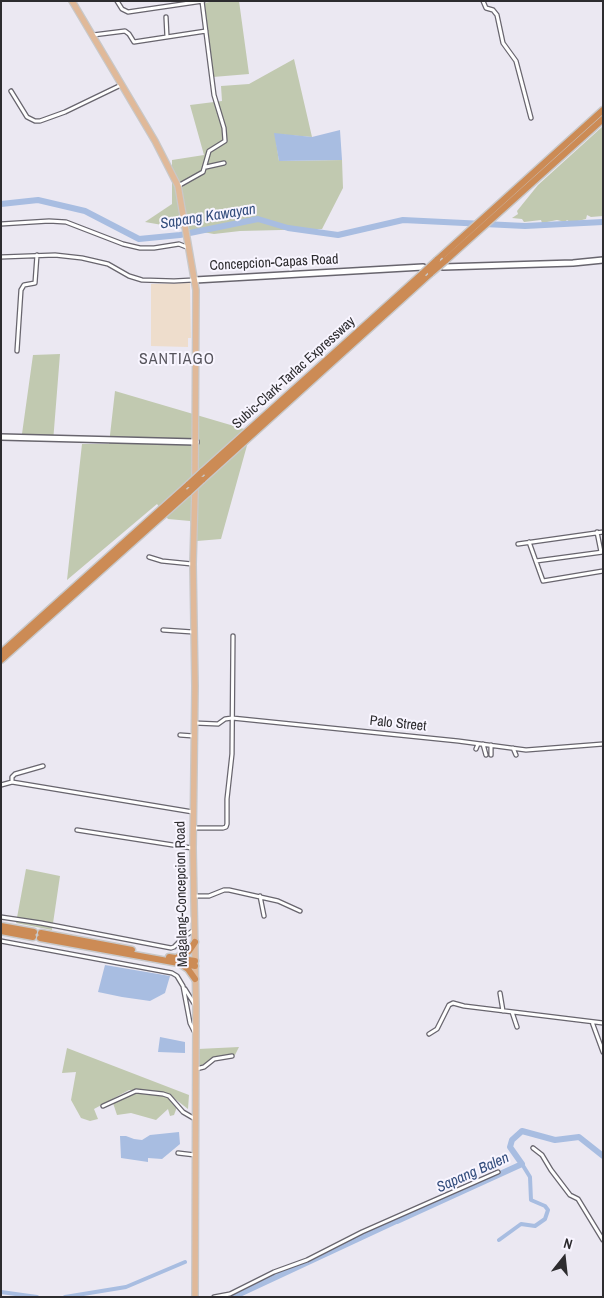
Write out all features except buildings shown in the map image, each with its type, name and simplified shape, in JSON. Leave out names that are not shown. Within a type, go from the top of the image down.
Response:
[{"type":"highway","name":"Subic-Clark-Tarlac Expressway","points":[[1,660],[192,492],[202,480],[431,273],[444,264],[504,203],[603,110]]},
{"type":"highway","name":"Subic-Clark-Tarlac Expressway","points":[[1,653],[423,270],[603,119]]},
{"type":"highway","points":[[1,926],[37,935],[195,964]]},
{"type":"highway","points":[[1,931],[37,935]]},
{"type":"highway","points":[[174,960],[185,955],[195,942]]},
{"type":"highway","points":[[174,960],[186,967],[195,979]]},
{"type":"main road","name":"Concepcion-Capas Road","points":[[72,1],[155,141],[178,186],[195,280],[423,270]]},
{"type":"main road","points":[[444,264],[573,263],[603,260]]},
{"type":"main road","points":[[195,280],[196,442],[198,473]]},
{"type":"main road","points":[[1,437],[196,442]]},
{"type":"main road","name":"Magalang-Concepcion Road","points":[[192,492],[196,1297]]},
{"type":"street","points":[[117,1],[122,9],[128,12],[203,1],[214,95],[226,141],[209,151],[205,168],[200,174],[178,186]]},
{"type":"street","points":[[483,1],[486,8],[493,10],[497,16],[502,43],[516,61],[531,118]]},
{"type":"street","points":[[166,17],[167,37]]},
{"type":"street","points":[[93,35],[125,31],[129,34],[137,48]]},
{"type":"street","points":[[134,42],[206,31]]},
{"type":"street","points":[[12,91],[28,117],[31,120],[40,121],[86,103],[122,85]]},
{"type":"street","points":[[205,168],[224,163]]},
{"type":"street","points":[[1,224],[49,221],[66,222],[123,244],[140,248],[180,244],[189,247]]},
{"type":"street","points":[[17,351],[21,290],[24,285],[35,283],[37,255]]},
{"type":"street","points":[[1,257],[69,256],[92,259],[108,264],[129,276],[142,280],[195,280]]},
{"type":"street","points":[[536,561],[602,552],[597,532]]},
{"type":"street","points":[[518,544],[603,532]]},
{"type":"street","points":[[529,542],[543,580],[603,571]]},
{"type":"street","points":[[149,557],[162,561],[193,564]]},
{"type":"street","points":[[163,630],[194,632]]},
{"type":"street","points":[[194,828],[223,828],[227,826],[234,636]]},
{"type":"street","name":"Palo Street","points":[[194,722],[218,724],[222,720],[232,718],[526,750],[603,744]]},
{"type":"street","points":[[180,735],[194,736]]},
{"type":"street","points":[[476,749],[478,744]]},
{"type":"street","points":[[483,744],[486,755]]},
{"type":"street","points":[[490,745],[491,755]]},
{"type":"street","points":[[513,748],[516,755]]},
{"type":"street","points":[[12,782],[12,777],[16,774],[43,766]]},
{"type":"street","points":[[1,786],[12,782],[194,812]]},
{"type":"street","points":[[77,830],[193,848]]},
{"type":"street","points":[[194,896],[209,896],[224,890],[260,896],[292,906],[296,911],[300,911]]},
{"type":"street","points":[[260,896],[264,916]]},
{"type":"street","points":[[1,917],[171,948],[174,948],[185,936],[195,930]]},
{"type":"street","points":[[1,940],[167,971],[175,974],[196,1006]]},
{"type":"street","points":[[184,986],[190,1023],[196,1034]]},
{"type":"street","points":[[500,994],[503,1011]]},
{"type":"street","points":[[430,1034],[437,1029],[450,1003],[603,1023]]},
{"type":"street","points":[[512,1012],[517,1027]]},
{"type":"street","points":[[592,1022],[603,1052]]},
{"type":"street","points":[[196,1069],[204,1068],[214,1059],[232,1056]]},
{"type":"street","points":[[103,1106],[136,1091],[163,1094],[169,1096],[182,1112],[196,1120]]},
{"type":"street","points":[[533,1148],[542,1155],[570,1195],[578,1199],[603,1240]]},
{"type":"street","points":[[178,1153],[196,1155]]},
{"type":"street","points":[[214,1297],[230,1294],[274,1272],[307,1260],[362,1232],[498,1172]]},
{"type":"shaded area","points":[[190,283],[191,338],[188,338],[188,347],[151,346],[151,284]]},
{"type":"green space","points":[[239,1],[249,74],[213,77],[204,3]]},
{"type":"green space","points":[[294,59],[312,137],[275,134],[279,161],[342,160],[343,188],[322,229],[240,231],[214,234],[145,222],[172,204],[172,160],[204,155],[190,105],[222,101],[221,86],[249,84]]},
{"type":"green space","points":[[603,126],[603,216],[591,217],[587,215],[586,219],[578,221],[570,222],[567,220],[565,222],[557,220],[542,223],[541,220],[524,222],[522,219],[512,218],[518,214],[517,211],[538,185]]},
{"type":"green space","points":[[60,354],[53,442],[21,441],[33,355]]},
{"type":"green space","points":[[115,391],[251,431],[221,539],[197,541],[190,521],[168,519],[157,504],[67,580],[82,444],[109,444]]},
{"type":"green space","points":[[26,869],[60,876],[52,930],[16,923]]},
{"type":"green space","points":[[239,1047],[235,1055],[213,1057],[205,1064],[198,1066],[198,1049]]},
{"type":"green space","points":[[67,1048],[189,1095],[188,1109],[170,1095],[150,1090],[129,1090],[94,1109],[98,1119],[90,1121],[81,1118],[71,1100],[76,1072],[62,1073]]},
{"type":"green space","points":[[134,1093],[164,1095],[177,1107],[174,1115],[170,1116],[168,1109],[156,1120],[131,1113],[117,1115],[113,1103]]},
{"type":"water","points":[[340,130],[342,160],[279,161],[274,133],[312,137]]},
{"type":"water","points":[[105,965],[170,976],[165,993],[150,1001],[98,992]]},
{"type":"water","points":[[160,1037],[185,1042],[185,1053],[158,1052]]},
{"type":"water","points":[[179,1132],[180,1144],[162,1159],[148,1158],[148,1162],[121,1158],[120,1136],[142,1140],[150,1135]]},
{"type":"waterway","name":"Sapang Kawayan","points":[[1,204],[38,200],[85,211],[139,239],[180,235],[258,219],[288,228],[338,235],[403,220],[525,226],[603,222]]},
{"type":"waterway","name":"Sapang Balen","points":[[397,1221],[522,1164],[510,1147],[512,1140],[522,1131],[555,1140],[579,1137],[603,1156]]},
{"type":"waterway","points":[[499,1240],[521,1224],[535,1226],[545,1219],[548,1210],[545,1206],[531,1200],[530,1177],[522,1164]]},
{"type":"waterway","name":"Sapang Balen","points":[[233,1297],[396,1221]]},
{"type":"waterway","points":[[65,1297],[126,1287],[185,1262]]},
{"type":"waterway","points":[[1,1292],[37,1297]]},
{"type":"district","name":"SANTIAGO","points":[[177,360]]}]
